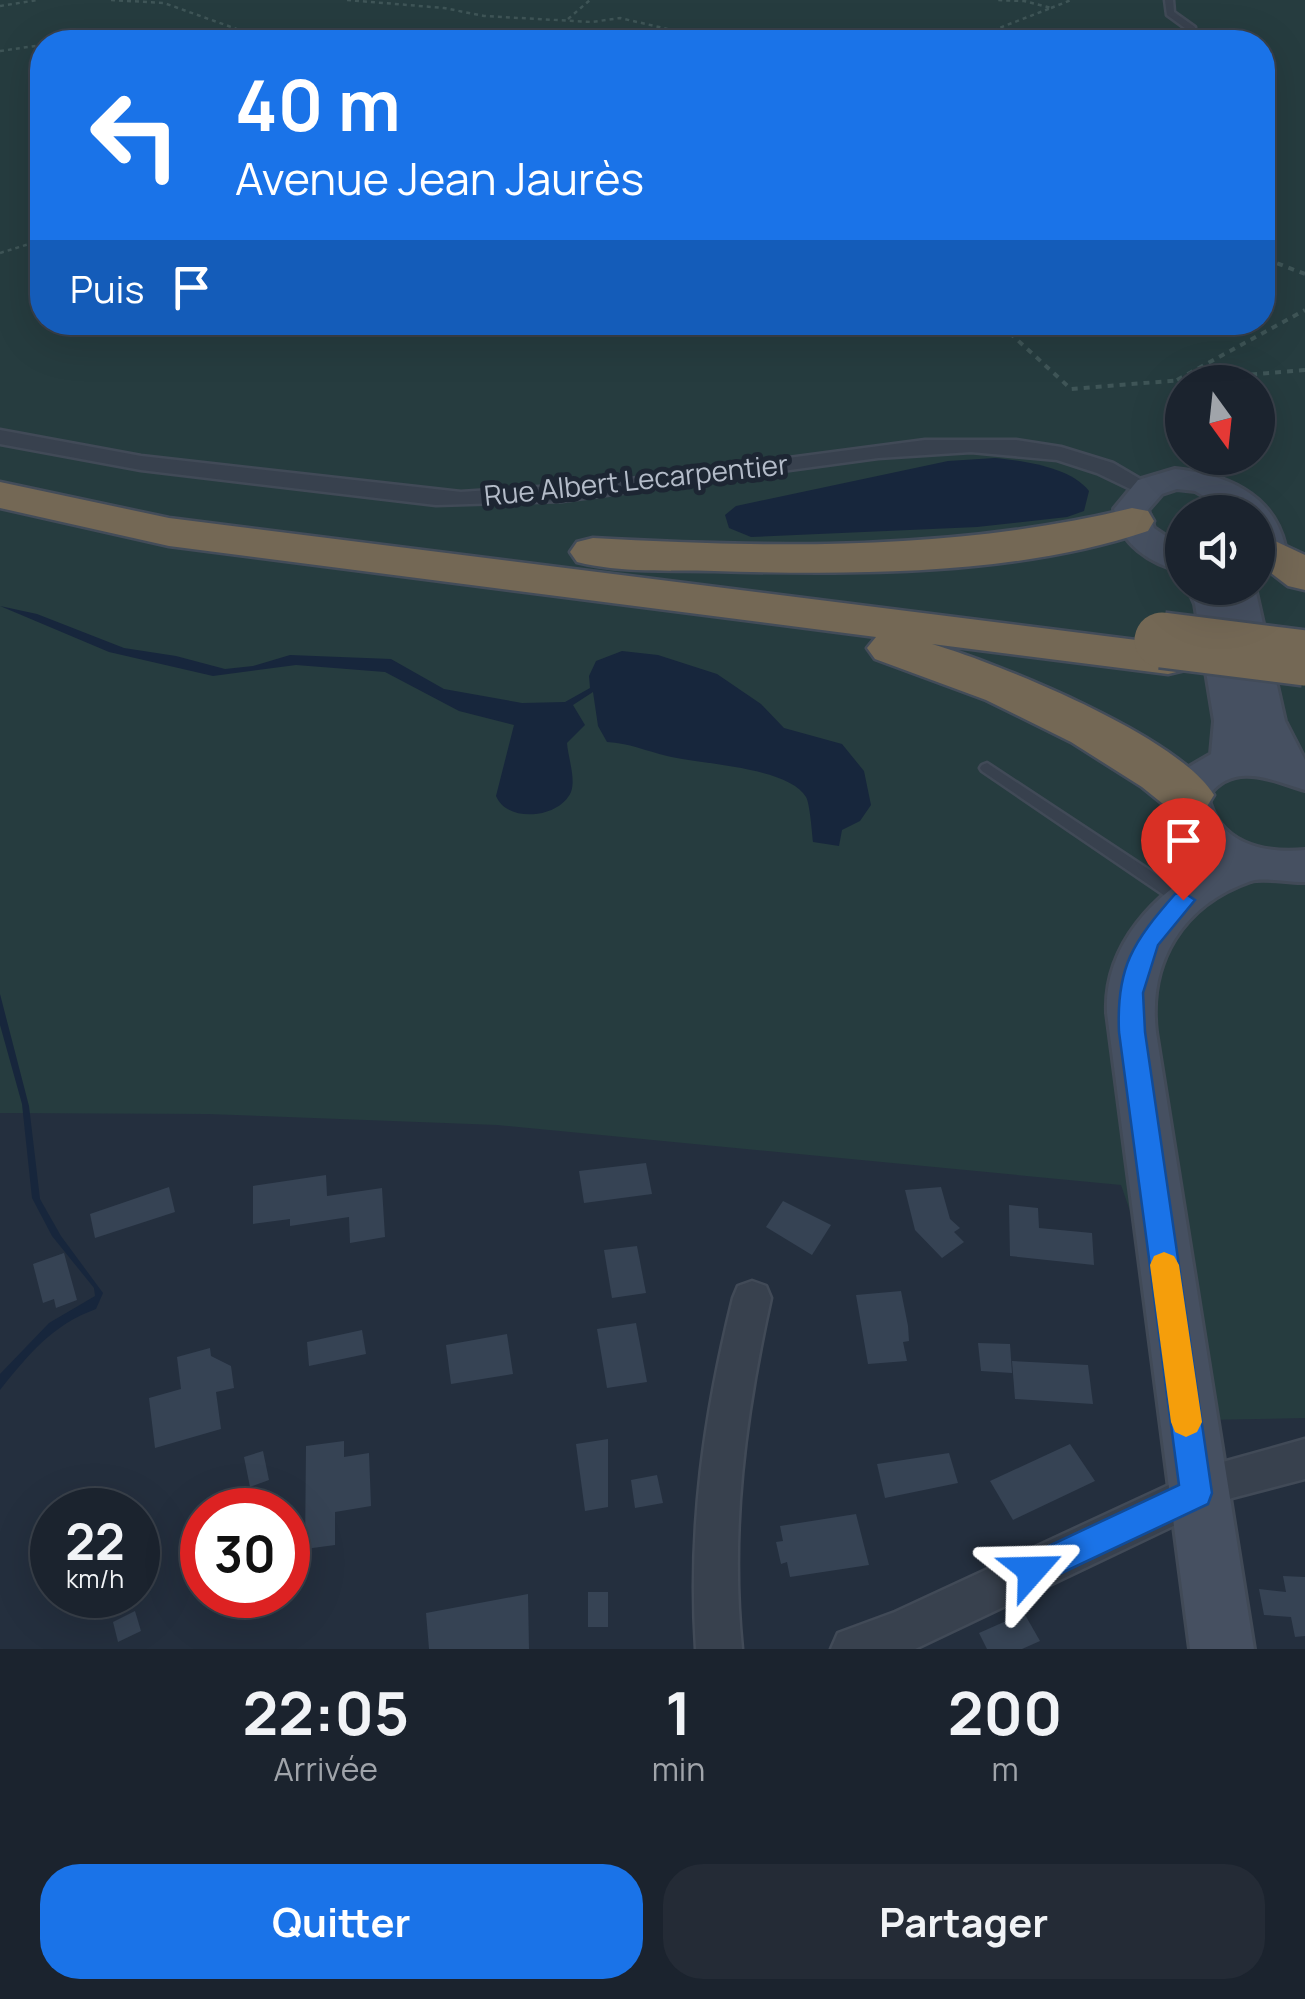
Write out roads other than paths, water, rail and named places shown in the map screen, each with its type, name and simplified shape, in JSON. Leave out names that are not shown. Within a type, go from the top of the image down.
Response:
[{"type":"highway","points":[[0,474],[118,502],[1165,650],[1305,677]]},
{"type":"highway","points":[[0,494],[169,532],[421,564],[1165,650],[1305,658]]},
{"type":"highway","points":[[373,540],[745,561],[836,561],[1023,544],[1087,534],[1139,505]]},
{"type":"highway","points":[[421,564],[897,649],[968,674],[1082,728],[1164,774],[1190,810]]},
{"type":"main road","points":[[1165,551],[1150,543],[1139,505],[1177,481],[1213,482],[1238,488],[1286,542]]},
{"type":"main road","points":[[1213,605],[1234,721],[1231,762]]},
{"type":"main road","points":[[1240,605],[1264,721],[1297,772]]},
{"type":"main road","points":[[1183,900],[1198,853],[1190,810],[1194,780],[1210,768],[1231,762],[1297,772]]},
{"type":"main road","points":[[1190,810],[1209,841],[1254,864],[1274,868],[1305,866]]},
{"type":"main road","points":[[1222,1649],[1196,1493],[1132,1032],[1130,993],[1148,942],[1183,900],[1211,882],[1254,864]]},
{"type":"street","name":"Rue Albert Lecarpentier","points":[[0,437],[78,454],[407,494],[481,499],[608,489],[936,444],[1000,443],[1060,452],[1128,478],[1139,505]]},
{"type":"street","points":[[718,1649],[712,1583],[716,1477],[752,1298]]},
{"type":"street","points":[[854,1649],[902,1632],[1227,1479],[1305,1459]]},
{"type":"lane","points":[[1169,0],[1170,13],[1192,29]]},
{"type":"lane","points":[[987,768],[1183,900]]},
{"type":"water","points":[[995,458],[1033,463],[1071,476],[1089,491],[1084,511],[1067,517],[977,527],[751,537],[729,528],[725,515],[736,506],[948,461]]},
{"type":"water","points":[[0,606],[37,614],[124,648],[225,669],[290,655],[391,659],[444,689],[522,703],[565,702],[590,688],[589,676],[596,661],[622,651],[658,655],[717,674],[761,704],[784,728],[842,744],[864,771],[871,805],[860,821],[842,830],[839,846],[813,842],[806,797],[796,787],[742,768],[607,742],[598,726],[593,692],[573,705],[585,725],[567,743],[571,792],[556,808],[521,814],[502,805],[496,796],[514,725],[459,711],[385,672],[296,665],[213,676],[109,652]]},
{"type":"water","points":[[0,994],[29,1106],[40,1199],[61,1236],[103,1293],[96,1309],[54,1332],[0,1390],[0,1374],[49,1323],[95,1296],[94,1288],[52,1236],[32,1198],[22,1104],[0,1025]]}]
